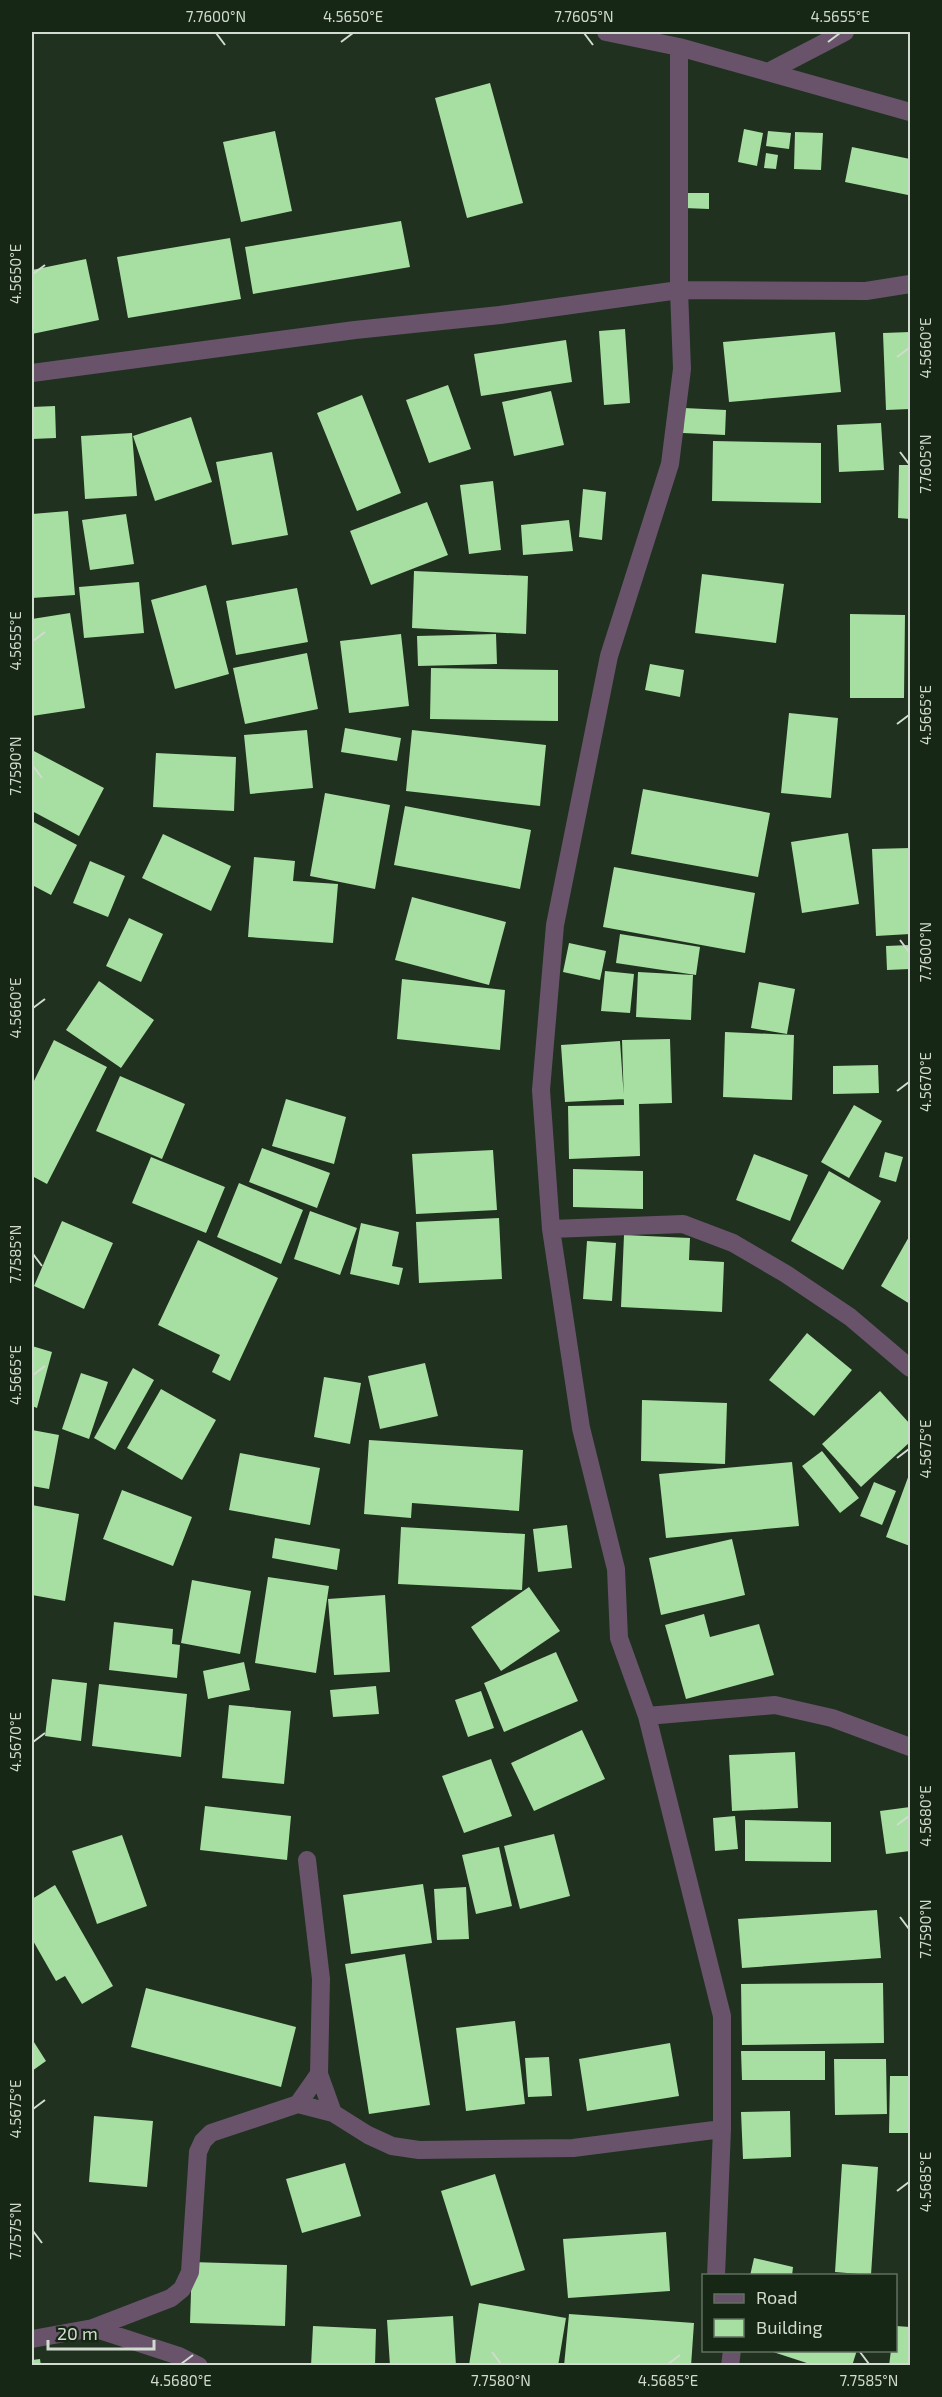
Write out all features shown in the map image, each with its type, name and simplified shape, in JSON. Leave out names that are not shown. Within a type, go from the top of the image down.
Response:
[{"type":"street","points":[[606,32],[679,47],[910,112]]},
{"type":"street","points":[[768,72],[845,32]]},
{"type":"street","points":[[679,47],[679,290],[682,369],[670,464],[609,656],[555,925],[541,1090],[551,1229],[581,1428],[616,1569],[619,1638],[647,1716],[722,2016],[722,2129],[716,2274]]},
{"type":"street","points":[[32,373],[355,330],[500,315],[679,290],[866,291],[910,284]]},
{"type":"street","points":[[551,1229],[683,1224],[733,1243],[786,1274],[850,1317],[910,1368]]},
{"type":"street","points":[[647,1716],[775,1705],[832,1718],[910,1747]]},
{"type":"street","points":[[307,1860],[321,1979],[319,2074],[333,2113]]},
{"type":"street","points":[[298,2104],[319,2074]]},
{"type":"street","points":[[32,2338],[93,2328],[171,2298],[182,2289],[190,2272],[198,2152],[203,2141],[211,2133],[298,2104],[333,2113],[368,2135],[392,2146],[419,2150],[573,2148],[722,2129]]},
{"type":"street","points":[[93,2328],[179,2356],[199,2366]]},
{"type":"building","points":[[490,83],[523,203],[467,218],[435,98]]},
{"type":"building","points":[[744,129],[763,133],[757,166],[738,162]]},
{"type":"building","points":[[275,131],[292,211],[241,222],[223,142]]},
{"type":"building","points":[[768,131],[791,133],[789,149],[766,146]]},
{"type":"building","points":[[795,132],[823,133],[821,170],[794,169]]},
{"type":"building","points":[[852,147],[910,159],[908,195],[845,182]]},
{"type":"building","points":[[766,153],[778,155],[776,169],[764,168]]},
{"type":"building","points":[[684,193],[709,193],[709,209],[684,208]]},
{"type":"building","points":[[401,221],[410,267],[253,294],[245,247]]},
{"type":"building","points":[[230,238],[241,299],[128,318],[117,257]]},
{"type":"building","points":[[86,259],[99,320],[32,334],[32,270]]},
{"type":"building","points":[[625,329],[630,403],[604,405],[599,331]]},
{"type":"building","points":[[835,332],[841,392],[729,402],[723,342]]},
{"type":"building","points":[[910,332],[910,409],[886,410],[883,333]]},
{"type":"building","points":[[566,340],[572,382],[481,396],[474,354]]},
{"type":"building","points":[[448,385],[471,449],[429,463],[406,400]]},
{"type":"building","points":[[551,391],[564,445],[514,456],[502,402]]},
{"type":"building","points":[[362,395],[401,493],[357,511],[317,413]]},
{"type":"building","points":[[55,406],[56,438],[32,439],[32,407]]},
{"type":"building","points":[[684,408],[726,410],[725,435],[683,433]]},
{"type":"building","points":[[191,417],[212,482],[155,501],[133,436]]},
{"type":"building","points":[[881,423],[884,470],[839,472],[837,425]]},
{"type":"building","points":[[132,433],[137,496],[85,499],[81,436]]},
{"type":"building","points":[[713,441],[821,443],[821,503],[712,501]]},
{"type":"building","points":[[272,452],[288,535],[232,545],[216,462]]},
{"type":"building","points":[[899,465],[910,465],[910,519],[898,518]]},
{"type":"building","points":[[493,481],[501,550],[469,554],[460,485]]},
{"type":"building","points":[[583,489],[606,492],[602,540],[579,537]]},
{"type":"building","points":[[427,502],[448,555],[371,585],[350,531]]},
{"type":"building","points":[[68,511],[75,595],[32,598],[32,514]]},
{"type":"building","points":[[126,514],[134,564],[90,570],[82,520]]},
{"type":"building","points":[[569,520],[573,551],[523,555],[521,525]]},
{"type":"building","points":[[414,571],[528,576],[526,634],[412,628]]},
{"type":"building","points":[[702,574],[784,584],[776,643],[695,633]]},
{"type":"building","points":[[139,582],[144,633],[84,638],[79,587]]},
{"type":"building","points":[[206,585],[229,674],[175,689],[151,600]]},
{"type":"building","points":[[297,588],[308,642],[236,655],[226,601]]},
{"type":"building","points":[[70,613],[85,708],[32,716],[32,619]]},
{"type":"building","points":[[850,614],[905,615],[904,698],[850,698]]},
{"type":"building","points":[[401,634],[409,706],[349,713],[340,641]]},
{"type":"building","points":[[496,634],[497,664],[418,666],[417,636]]},
{"type":"building","points":[[307,653],[318,709],[245,724],[233,668]]},
{"type":"building","points":[[650,664],[684,670],[680,697],[645,690]]},
{"type":"building","points":[[431,668],[558,670],[558,721],[430,719]]},
{"type":"building","points":[[789,713],[838,718],[831,798],[781,793]]},
{"type":"building","points":[[345,728],[401,738],[397,761],[341,752]]},
{"type":"building","points":[[307,730],[313,788],[250,794],[244,735]]},
{"type":"building","points":[[412,730],[546,745],[540,806],[406,791]]},
{"type":"building","points":[[32,750],[104,788],[79,836],[32,811]]},
{"type":"building","points":[[156,753],[236,757],[234,811],[153,807]]},
{"type":"building","points":[[643,789],[770,813],[758,877],[631,854]]},
{"type":"building","points":[[325,793],[390,805],[375,889],[310,876]]},
{"type":"building","points":[[405,806],[531,830],[520,889],[394,865]]},
{"type":"building","points":[[32,821],[77,845],[51,895],[32,885]]},
{"type":"building","points":[[848,833],[859,904],[802,913],[791,842]]},
{"type":"building","points":[[163,834],[231,866],[211,911],[142,878]]},
{"type":"building","points":[[910,848],[910,934],[876,936],[872,849]]},
{"type":"building","points":[[254,857],[295,861],[293,881],[338,884],[333,943],[248,937]]},
{"type":"building","points":[[90,861],[125,876],[108,917],[73,903]]},
{"type":"building","points":[[614,867],[755,893],[745,953],[603,927]]},
{"type":"building","points":[[412,897],[506,922],[489,985],[395,960]]},
{"type":"building","points":[[129,918],[163,934],[141,982],[106,966]]},
{"type":"building","points":[[620,934],[700,947],[696,975],[616,963]]},
{"type":"building","points":[[569,943],[606,951],[600,980],[563,972]]},
{"type":"building","points":[[910,945],[910,969],[887,970],[886,946]]},
{"type":"building","points":[[605,971],[634,974],[630,1013],[601,1011]]},
{"type":"building","points":[[638,972],[693,975],[691,1020],[636,1017]]},
{"type":"building","points":[[402,979],[505,990],[500,1050],[397,1039]]},
{"type":"building","points":[[99,981],[154,1020],[121,1068],[66,1030]]},
{"type":"building","points":[[759,982],[795,989],[787,1034],[751,1028]]},
{"type":"building","points":[[725,1032],[794,1035],[792,1100],[723,1097]]},
{"type":"building","points":[[670,1039],[672,1103],[639,1104],[640,1156],[569,1159],[568,1106],[624,1105],[622,1040]]},
{"type":"building","points":[[54,1040],[107,1067],[47,1184],[32,1176],[32,1085]]},
{"type":"building","points":[[620,1041],[624,1099],[565,1102],[561,1045]]},
{"type":"building","points":[[878,1065],[879,1093],[833,1094],[833,1066]]},
{"type":"building","points":[[120,1076],[185,1104],[162,1159],[96,1131]]},
{"type":"building","points":[[286,1099],[346,1117],[334,1164],[272,1146]]},
{"type":"building","points":[[854,1105],[882,1121],[849,1178],[821,1162]]},
{"type":"building","points":[[262,1148],[330,1173],[317,1208],[249,1182]]},
{"type":"building","points":[[493,1150],[497,1210],[416,1214],[412,1154]]},
{"type":"building","points":[[885,1152],[903,1157],[896,1182],[879,1177]]},
{"type":"building","points":[[754,1154],[808,1175],[790,1221],[736,1200]]},
{"type":"building","points":[[151,1157],[225,1187],[206,1233],[132,1203]]},
{"type":"building","points":[[573,1169],[643,1171],[643,1209],[573,1207]]},
{"type":"building","points":[[829,1171],[881,1201],[843,1270],[791,1241]]},
{"type":"building","points":[[239,1183],[303,1210],[281,1264],[217,1237]]},
{"type":"building","points":[[310,1211],[357,1228],[340,1275],[294,1259]]},
{"type":"building","points":[[499,1218],[502,1279],[419,1283],[416,1222]]},
{"type":"building","points":[[62,1221],[113,1243],[84,1309],[34,1286]]},
{"type":"building","points":[[361,1223],[399,1232],[392,1266],[403,1268],[399,1285],[350,1274]]},
{"type":"building","points":[[624,1235],[690,1238],[689,1260],[724,1262],[722,1312],[621,1307]]},
{"type":"building","points":[[910,1235],[910,1304],[881,1286]]},
{"type":"building","points":[[198,1240],[278,1278],[230,1381],[212,1372],[220,1355],[158,1325]]},
{"type":"building","points":[[587,1241],[616,1243],[612,1301],[583,1299]]},
{"type":"building","points":[[807,1333],[852,1370],[814,1416],[769,1380]]},
{"type":"building","points":[[32,1346],[52,1352],[37,1408],[32,1406]]},
{"type":"building","points":[[425,1363],[438,1416],[380,1429],[368,1376]]},
{"type":"building","points":[[133,1368],[154,1380],[115,1450],[94,1438]]},
{"type":"building","points":[[81,1373],[108,1382],[89,1439],[62,1429]]},
{"type":"building","points":[[324,1377],[361,1383],[350,1444],[314,1437]]},
{"type":"building","points":[[161,1389],[216,1420],[182,1480],[127,1448]]},
{"type":"building","points":[[880,1391],[910,1424],[910,1442],[861,1487],[822,1444]]},
{"type":"building","points":[[642,1400],[727,1403],[725,1464],[641,1461]]},
{"type":"building","points":[[32,1430],[59,1435],[49,1489],[32,1486]]},
{"type":"building","points":[[369,1440],[523,1450],[519,1511],[412,1503],[411,1518],[364,1514]]},
{"type":"building","points":[[822,1451],[859,1498],[840,1513],[802,1466]]},
{"type":"building","points":[[240,1453],[320,1468],[310,1525],[229,1510]]},
{"type":"building","points":[[792,1462],[799,1526],[666,1538],[659,1474]]},
{"type":"building","points":[[910,1472],[910,1546],[886,1537]]},
{"type":"building","points":[[874,1482],[896,1491],[882,1525],[860,1516]]},
{"type":"building","points":[[122,1490],[192,1517],[173,1566],[103,1539]]},
{"type":"building","points":[[32,1505],[79,1514],[65,1601],[32,1595]]},
{"type":"building","points":[[567,1525],[572,1568],[538,1572],[533,1529]]},
{"type":"building","points":[[401,1527],[525,1534],[522,1590],[398,1584]]},
{"type":"building","points":[[275,1538],[340,1549],[337,1570],[272,1558]]},
{"type":"building","points":[[732,1539],[745,1595],[661,1615],[649,1558]]},
{"type":"building","points":[[268,1577],[329,1586],[316,1673],[255,1663]]},
{"type":"building","points":[[192,1580],[251,1591],[240,1654],[181,1643]]},
{"type":"building","points":[[529,1587],[560,1631],[501,1671],[471,1627]]},
{"type":"building","points":[[385,1595],[390,1672],[334,1675],[328,1599]]},
{"type":"building","points":[[704,1614],[710,1637],[759,1624],[774,1675],[686,1699],[665,1625]]},
{"type":"building","points":[[114,1622],[173,1629],[172,1644],[180,1645],[177,1678],[109,1670]]},
{"type":"building","points":[[556,1652],[578,1701],[504,1732],[484,1683]]},
{"type":"building","points":[[244,1662],[250,1690],[208,1699],[203,1671]]},
{"type":"building","points":[[52,1679],[87,1683],[81,1741],[45,1736]]},
{"type":"building","points":[[99,1684],[187,1694],[181,1757],[92,1746]]},
{"type":"building","points":[[376,1686],[379,1714],[333,1717],[330,1690]]},
{"type":"building","points":[[481,1691],[494,1728],[468,1737],[455,1700]]},
{"type":"building","points":[[229,1705],[291,1711],[284,1784],[222,1778]]},
{"type":"building","points":[[582,1730],[605,1779],[534,1811],[511,1763]]},
{"type":"building","points":[[795,1752],[798,1808],[732,1811],[729,1755]]},
{"type":"building","points":[[491,1759],[512,1816],[464,1833],[442,1776]]},
{"type":"building","points":[[205,1806],[291,1816],[287,1860],[200,1850]]},
{"type":"building","points":[[910,1807],[910,1851],[886,1854],[880,1811]]},
{"type":"building","points":[[735,1816],[738,1849],[715,1851],[713,1818]]},
{"type":"building","points":[[745,1820],[831,1822],[831,1862],[745,1861]]},
{"type":"building","points":[[554,1834],[570,1896],[520,1909],[504,1846]]},
{"type":"building","points":[[122,1835],[147,1906],[97,1924],[72,1851]]},
{"type":"building","points":[[499,1847],[512,1906],[476,1914],[462,1855]]},
{"type":"building","points":[[423,1884],[432,1943],[351,1954],[343,1895]]},
{"type":"building","points":[[55,1885],[113,1986],[82,2004],[65,1976],[56,1981],[32,1939],[32,1899]]},
{"type":"building","points":[[466,1887],[469,1939],[437,1940],[434,1889]]},
{"type":"building","points":[[877,1910],[881,1958],[742,1968],[738,1919]]},
{"type":"building","points":[[405,1954],[430,2105],[369,2114],[345,1964]]},
{"type":"building","points":[[883,1983],[884,2043],[742,2045],[741,1984]]},
{"type":"building","points":[[146,1988],[296,2027],[281,2087],[131,2047]]},
{"type":"building","points":[[515,2021],[525,2104],[466,2111],[456,2028]]},
{"type":"building","points":[[32,2039],[46,2061],[32,2071]]},
{"type":"building","points":[[670,2043],[679,2096],[587,2111],[579,2059]]},
{"type":"building","points":[[741,2051],[825,2051],[825,2080],[742,2080]]},
{"type":"building","points":[[549,2057],[552,2096],[528,2097],[525,2058]]},
{"type":"building","points":[[834,2059],[886,2059],[887,2114],[835,2115]]},
{"type":"building","points":[[890,2076],[910,2076],[910,2133],[889,2133]]},
{"type":"building","points":[[790,2111],[791,2157],[743,2159],[741,2112]]},
{"type":"building","points":[[94,2116],[153,2121],[147,2187],[89,2182]]},
{"type":"building","points":[[345,2163],[361,2216],[302,2233],[286,2179]]},
{"type":"building","points":[[842,2164],[878,2167],[871,2274],[835,2272]]},
{"type":"building","points":[[495,2174],[525,2270],[471,2286],[441,2191]]},
{"type":"building","points":[[666,2232],[670,2291],[568,2298],[563,2239]]},
{"type":"building","points":[[754,2258],[793,2267],[792,2274],[750,2274]]},
{"type":"building","points":[[192,2262],[287,2265],[285,2326],[190,2323]]},
{"type":"building","points":[[479,2303],[566,2318],[558,2366],[469,2365]]},
{"type":"building","points":[[569,2314],[694,2323],[691,2366],[564,2366]]},
{"type":"building","points":[[453,2316],[456,2366],[390,2366],[387,2320]]},
{"type":"building","points":[[313,2326],[376,2329],[375,2366],[311,2366]]},
{"type":"building","points":[[897,2326],[910,2327],[910,2366],[889,2366],[891,2352],[897,2352]]},
{"type":"building","points":[[773,2352],[856,2352],[852,2366],[816,2366]]},
{"type":"building","points":[[40,2359],[41,2366],[32,2366],[32,2360]]}]
